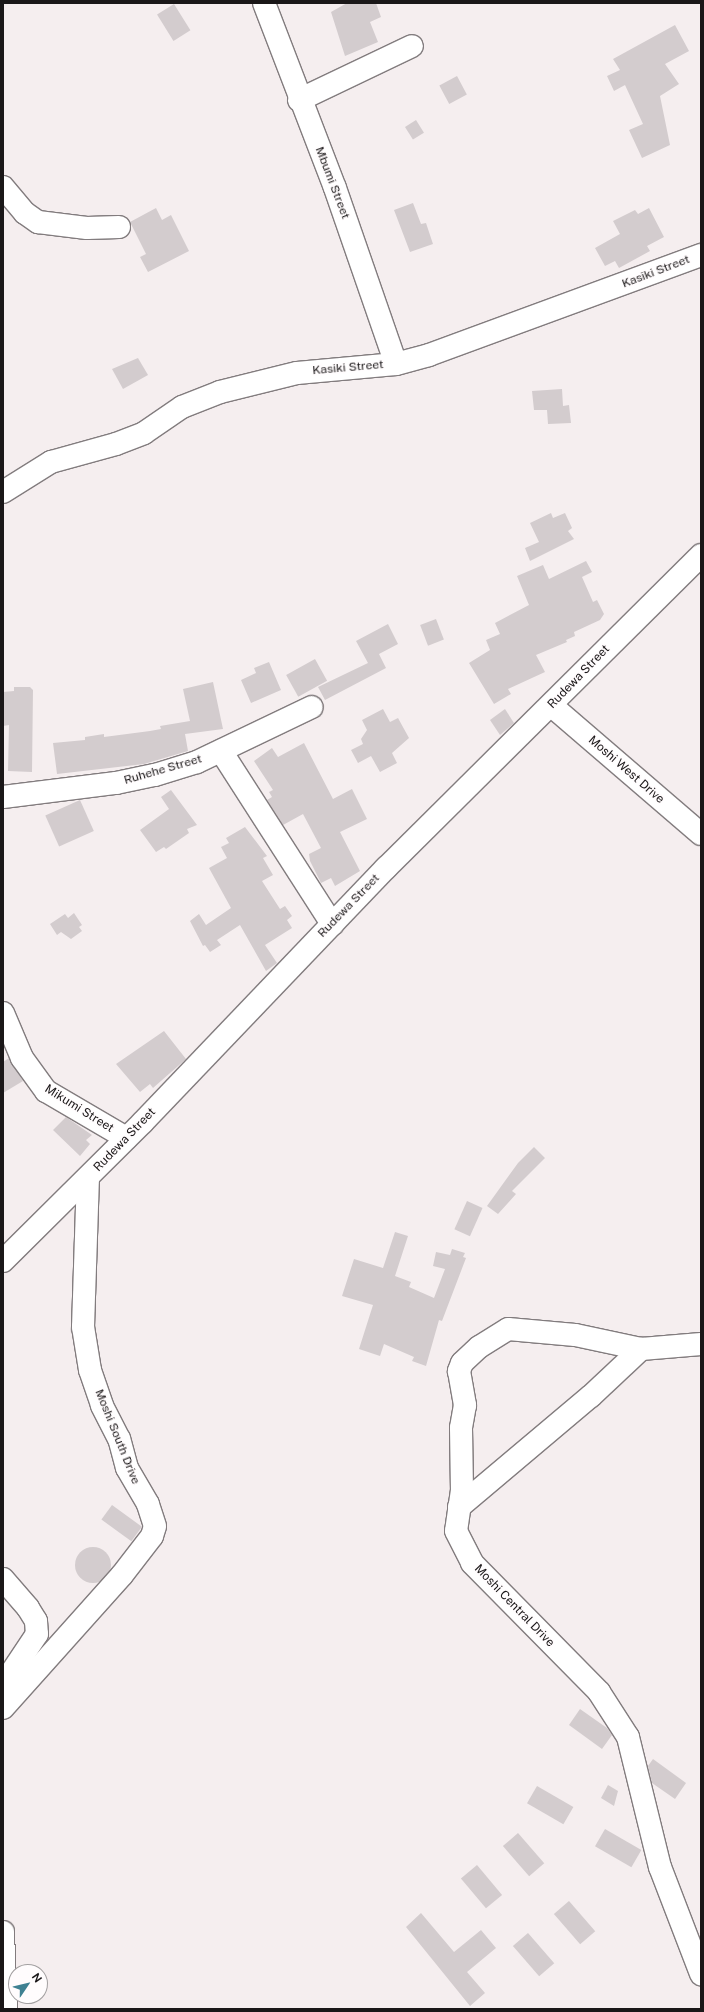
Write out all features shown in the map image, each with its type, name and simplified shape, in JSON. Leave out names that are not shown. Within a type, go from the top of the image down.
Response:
[{"type":"street","name":"Mbumi Street","points":[[264,3],[338,196],[396,364]]},
{"type":"street","points":[[300,100],[412,46]]},
{"type":"street","points":[[3,187],[25,213],[38,222],[87,228],[118,227]]},
{"type":"street","name":"Kasiki Street","points":[[3,492],[51,462],[116,444],[144,433],[182,407],[220,392],[297,373],[396,364],[543,315],[701,255]]},
{"type":"street","name":"Rudewa Street","points":[[3,1261],[88,1179],[332,924],[701,556]]},
{"type":"street","name":"Moshi West Drive","points":[[552,706],[701,834]]},
{"type":"street","name":"Ruhehe Street","points":[[3,797],[116,784],[197,762],[312,707]]},
{"type":"street","points":[[221,751],[332,924]]},
{"type":"street","name":"Mikumi Street","points":[[4,1022],[32,1076],[46,1091],[126,1138]]},
{"type":"street","name":"Moshi South Drive","points":[[3,1708],[122,1575],[152,1536],[156,1526],[148,1504],[127,1468],[119,1439],[102,1405],[90,1370],[83,1327],[88,1179]]},
{"type":"street","name":"Moshi Central Drive","points":[[701,1344],[640,1349],[525,1329],[508,1329],[479,1347],[462,1363],[459,1371],[464,1405],[459,1507],[456,1531],[472,1563],[599,1692],[628,1737],[660,1867],[701,1974]]},
{"type":"street","points":[[459,1507],[591,1396],[640,1349]]},
{"type":"street","points":[[3,1579],[28,1608],[36,1621],[37,1634],[3,1685]]},
{"type":"street","points":[[3,1932],[6,2009]]},
{"type":"building","points":[[347,3],[376,3],[381,17],[370,22],[378,42],[345,56],[331,12]]},
{"type":"building","points":[[174,4],[190,30],[173,41],[157,15]]},
{"type":"building","points":[[675,25],[689,51],[665,64],[679,84],[660,96],[670,145],[642,158],[629,130],[643,124],[625,85],[614,91],[607,76],[620,70],[613,59]]},
{"type":"building","points":[[457,76],[467,95],[449,104],[439,85]]},
{"type":"building","points":[[416,120],[424,133],[413,140],[405,127]]},
{"type":"building","points":[[413,203],[421,224],[426,223],[433,244],[410,252],[394,210]]},
{"type":"building","points":[[156,208],[162,220],[171,215],[189,251],[148,272],[140,257],[146,254],[130,222]]},
{"type":"building","points":[[649,208],[664,237],[647,246],[650,251],[619,268],[615,261],[605,266],[595,248],[620,234],[613,221],[635,210],[638,214]]},
{"type":"building","points":[[138,358],[148,375],[123,389],[112,369]]},
{"type":"building","points":[[562,389],[563,406],[569,405],[571,423],[548,424],[547,410],[534,410],[532,391]]},
{"type":"building","points":[[551,513],[553,518],[565,513],[572,528],[568,531],[574,539],[530,561],[525,548],[539,542],[530,523]]},
{"type":"building","points":[[586,561],[592,572],[582,577],[593,602],[597,600],[604,614],[600,620],[574,632],[575,636],[566,640],[567,642],[536,655],[545,672],[508,689],[511,694],[494,704],[469,663],[490,650],[486,640],[500,634],[495,623],[529,605],[517,576],[543,565],[549,579]]},
{"type":"building","points":[[436,619],[444,640],[428,646],[420,625]]},
{"type":"building","points":[[388,624],[398,644],[379,654],[386,668],[325,700],[318,687],[368,663],[356,641]]},
{"type":"building","points":[[315,659],[327,681],[298,697],[286,675]]},
{"type":"building","points":[[269,662],[281,690],[251,703],[241,680],[256,673],[254,668]]},
{"type":"building","points":[[213,682],[223,729],[185,734],[188,751],[144,764],[57,774],[53,743],[85,740],[85,737],[104,734],[104,737],[150,731],[161,729],[160,726],[190,721],[183,689]]},
{"type":"building","points":[[14,687],[30,687],[33,690],[32,772],[8,771],[9,725],[3,726],[3,692],[14,691]]},
{"type":"building","points":[[383,709],[390,722],[398,718],[409,738],[392,753],[397,763],[380,772],[371,756],[358,763],[351,750],[363,744],[361,739],[367,730],[362,720]]},
{"type":"building","points":[[505,709],[514,723],[500,735],[490,720]]},
{"type":"building","points":[[304,743],[333,799],[352,789],[367,819],[340,832],[360,871],[335,886],[331,878],[321,883],[310,861],[309,854],[321,848],[303,814],[283,825],[267,800],[272,797],[269,792],[273,790],[254,761],[272,748],[278,757]]},
{"type":"building","points":[[171,790],[197,825],[187,829],[189,833],[166,849],[164,847],[156,852],[140,830],[169,809],[161,797]]},
{"type":"building","points":[[80,800],[94,831],[59,847],[45,815]]},
{"type":"building","points":[[245,827],[267,856],[263,858],[273,875],[262,881],[280,909],[285,906],[292,916],[287,920],[292,928],[265,945],[277,963],[266,971],[240,925],[217,940],[221,945],[210,952],[205,945],[203,946],[190,921],[199,914],[206,925],[231,908],[209,868],[227,858],[221,847],[229,843],[226,838]]},
{"type":"building","points":[[74,913],[82,925],[79,927],[82,931],[71,939],[61,932],[57,935],[50,924],[65,914],[68,918]]},
{"type":"building","points":[[164,1031],[186,1059],[153,1088],[150,1084],[140,1092],[116,1064]]},
{"type":"building","points":[[9,1058],[23,1081],[3,1093],[3,1062]]},
{"type":"building","points":[[66,1117],[92,1135],[86,1140],[90,1144],[80,1156],[53,1130]]},
{"type":"building","points":[[534,1147],[545,1158],[512,1191],[516,1194],[498,1214],[487,1206],[518,1163]]},
{"type":"building","points":[[467,1201],[483,1208],[470,1236],[454,1229]]},
{"type":"building","points":[[395,1232],[408,1236],[395,1276],[411,1282],[409,1287],[434,1298],[445,1269],[433,1266],[436,1252],[450,1255],[452,1249],[465,1253],[463,1257],[466,1258],[442,1321],[439,1320],[426,1366],[412,1361],[414,1357],[384,1344],[380,1356],[359,1349],[373,1305],[342,1296],[354,1259],[383,1268]]},
{"type":"building","points":[[112,1505],[142,1527],[131,1541],[101,1520]]},
{"type":"building","points":[[93,1547],[103,1550],[108,1555],[111,1565],[108,1575],[103,1580],[93,1583],[83,1580],[78,1575],[75,1565],[78,1555],[83,1550]]},
{"type":"building","points":[[580,1709],[607,1728],[612,1735],[602,1749],[569,1725]]},
{"type":"building","points":[[653,1759],[686,1783],[675,1799],[652,1783],[648,1766]]},
{"type":"building","points":[[608,1785],[618,1791],[614,1806],[601,1798]]},
{"type":"building","points":[[537,1786],[573,1807],[563,1824],[527,1803]]},
{"type":"building","points":[[605,1829],[641,1850],[631,1867],[595,1846]]},
{"type":"building","points":[[518,1833],[544,1863],[529,1876],[503,1846]]},
{"type":"building","points":[[477,1865],[502,1895],[486,1908],[461,1878]]},
{"type":"building","points":[[569,1901],[595,1931],[580,1944],[554,1914]]},
{"type":"building","points":[[421,1913],[454,1952],[481,1930],[496,1948],[467,1972],[485,1993],[470,2006],[406,1927]]},
{"type":"building","points":[[528,1933],[554,1963],[539,1976],[513,1946]]}]
